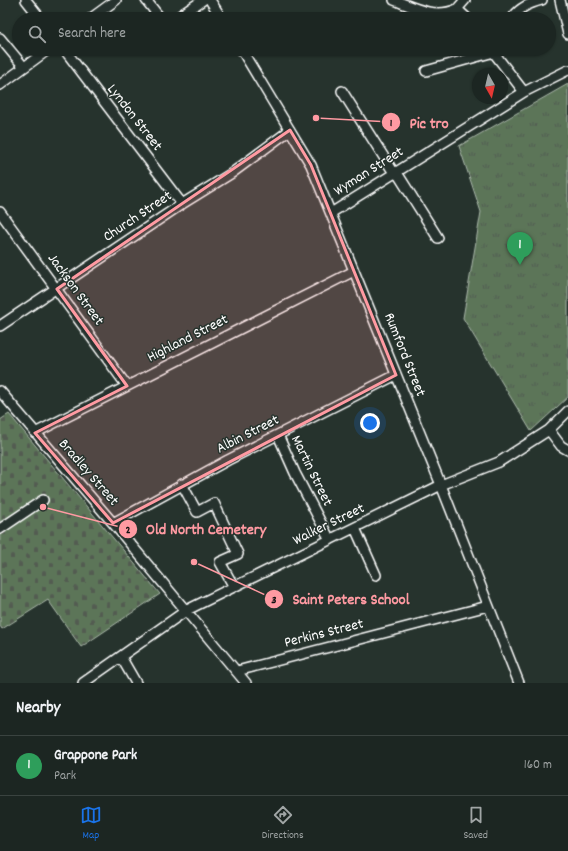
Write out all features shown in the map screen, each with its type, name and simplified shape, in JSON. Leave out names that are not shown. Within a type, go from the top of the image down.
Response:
[{"type":"street","points":[[26,0],[35,12]]},
{"type":"street","points":[[100,12],[116,0]]},
{"type":"street","points":[[146,0],[155,12]]},
{"type":"street","points":[[185,12],[203,0]]},
{"type":"street","points":[[210,0],[218,12]]},
{"type":"street","points":[[394,0],[431,12]]},
{"type":"street","points":[[450,12],[457,9],[465,0]]},
{"type":"street","points":[[518,12],[532,2],[542,0]]},
{"type":"street","points":[[560,0],[568,34]]},
{"type":"street","points":[[457,9],[460,12]]},
{"type":"street","points":[[0,38],[12,53]]},
{"type":"street","points":[[14,56],[24,68]]},
{"type":"street","points":[[0,85],[40,56]]},
{"type":"street","name":"Lyndon Street","points":[[69,56],[182,204]]},
{"type":"street","name":"Rumford Street","points":[[245,56],[311,165],[519,683]]},
{"type":"street","points":[[426,71],[476,56]]},
{"type":"street","points":[[496,56],[524,92]]},
{"type":"street","name":"Wyman Street","points":[[331,213],[524,92],[568,70]]},
{"type":"street","points":[[342,92],[394,173],[399,176],[438,238]]},
{"type":"street","name":"Church Street","points":[[0,326],[182,204],[232,173],[290,130]]},
{"type":"street","name":"Jackson Street","points":[[0,212],[127,386]]},
{"type":"street","name":"Highland Street","points":[[35,433],[354,271]]},
{"type":"street","name":"Albin Street","points":[[113,523],[182,484],[396,375]]},
{"type":"street","name":"Bradley Street","points":[[0,392],[187,610],[246,683]]},
{"type":"street","name":"Walker Street","points":[[83,683],[187,610],[441,486],[499,462],[549,430],[568,411]]},
{"type":"street","points":[[549,430],[560,446],[568,450]]},
{"type":"street","name":"Martin Street","points":[[278,435],[295,473],[330,540]]},
{"type":"street","points":[[182,484],[197,512],[214,503],[238,554],[220,562],[234,587]]},
{"type":"street","points":[[0,529],[43,500]]},
{"type":"street","points":[[354,528],[376,575]]},
{"type":"street","name":"Perkins Street","points":[[237,671],[488,606]]},
{"type":"street","points":[[121,657],[136,683]]},
{"type":"highlighted area","points":[[290,130],[311,165],[396,375],[113,523],[35,433],[127,386],[57,289]]},
{"type":"green space","points":[[568,84],[568,397],[531,431],[463,318],[481,212],[459,146]]},
{"type":"green space","points":[[9,414],[160,594],[81,647],[48,600],[2,629],[0,626],[0,420]]},
{"type":"place","name":"Pic tro","points":[[316,118]]},
{"type":"place","name":"Grappone Park","points":[[520,265]]},
{"type":"place","name":"Old North Cemetery","points":[[43,507]]},
{"type":"place","name":"Saint Peters School","points":[[194,562]]}]
